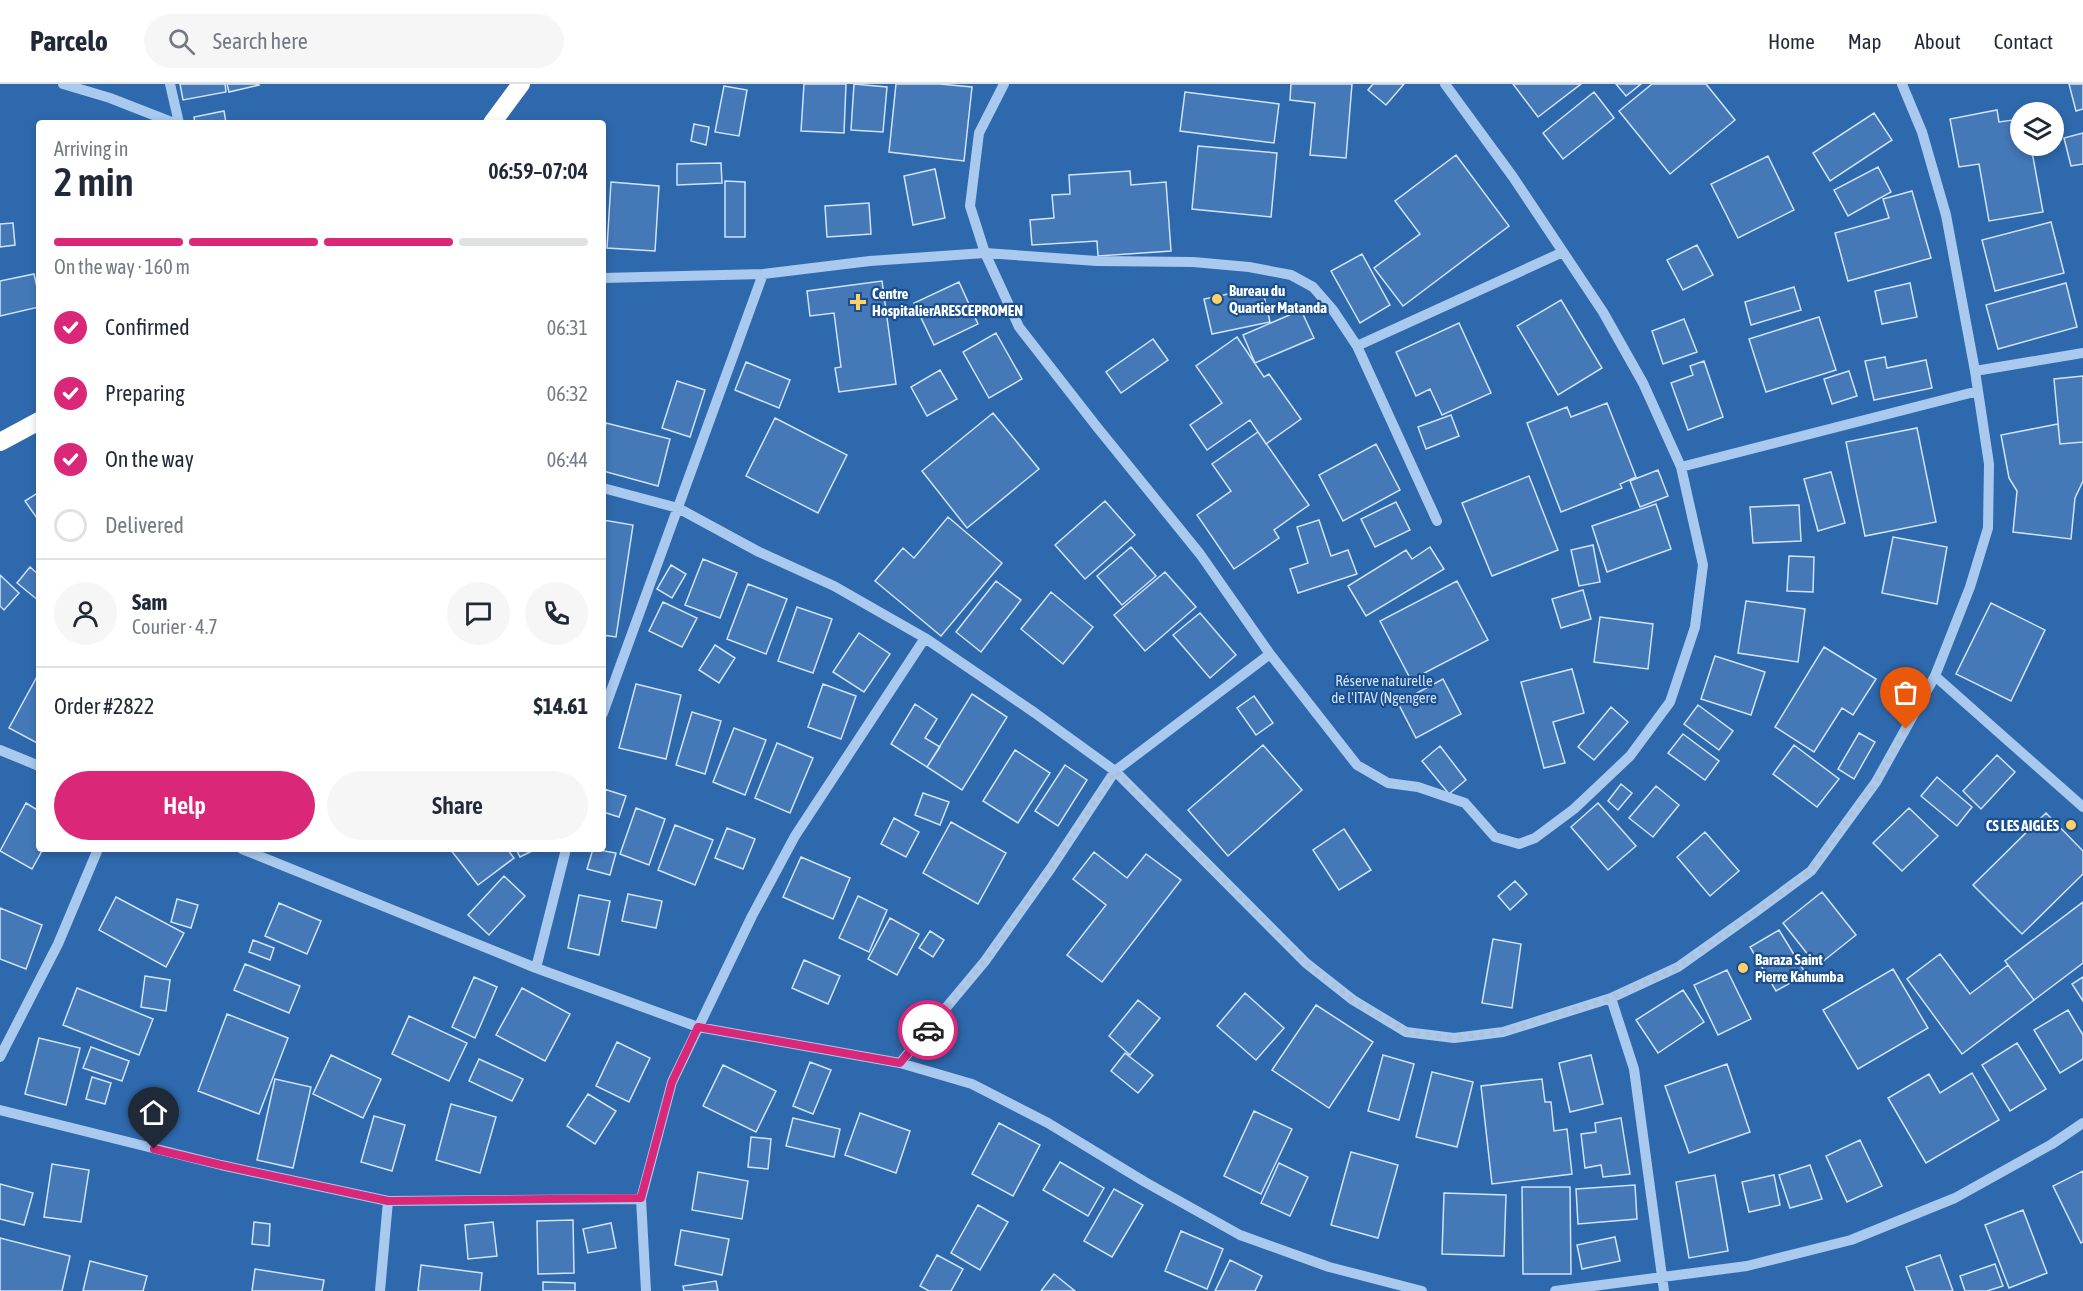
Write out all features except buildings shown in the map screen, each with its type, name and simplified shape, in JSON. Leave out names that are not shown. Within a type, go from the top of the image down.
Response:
[{"type":"highway","points":[[494,120],[521,84]]},
{"type":"highway","points":[[0,442],[36,423]]},
{"type":"street","points":[[63,84],[110,98],[166,120]]},
{"type":"street","points":[[170,84],[178,120]]},
{"type":"street","points":[[1005,84],[979,133],[970,206],[984,253],[1019,327],[1200,554],[1270,654],[1358,765],[1388,783],[1418,787],[1465,803],[1495,837],[1519,844],[1536,838],[1574,808],[1630,756],[1670,702],[1695,627],[1703,565],[1680,467],[1643,383],[1603,312],[1513,177],[1445,84]]},
{"type":"street","points":[[606,489],[678,508],[759,552],[834,586],[925,638],[1035,713],[1115,771],[1306,963],[1353,1000],[1407,1032],[1454,1038],[1503,1032],[1611,998],[1678,967],[1810,871],[1876,782],[1935,676],[1970,587],[1988,528],[1989,464],[1975,371],[1946,215],[1922,132],[1902,84]]},
{"type":"street","points":[[1357,346],[1563,252]]},
{"type":"street","points":[[606,278],[763,274],[870,261],[984,253],[1096,261],[1192,262],[1249,267],[1291,275],[1313,287],[1333,310],[1357,346],[1437,521]]},
{"type":"street","points":[[606,705],[763,274]]},
{"type":"street","points":[[1975,371],[2083,353]]},
{"type":"street","points":[[1680,467],[1978,391]]},
{"type":"street","points":[[646,1291],[641,1198],[672,1082],[752,916],[795,836],[925,638]]},
{"type":"street","points":[[900,1063],[985,961],[1051,868],[1115,771],[1270,654]]},
{"type":"street","points":[[1935,676],[2083,807]]},
{"type":"street","points":[[0,750],[36,765]]},
{"type":"street","points":[[0,1057],[58,944],[97,852]]},
{"type":"street","points":[[249,852],[536,968],[698,1027],[900,1063],[972,1084],[1048,1123],[1240,1235],[1329,1267],[1420,1291]]},
{"type":"street","points":[[536,968],[565,852]]},
{"type":"street","points":[[1611,998],[1634,1069],[1664,1291]]},
{"type":"street","points":[[0,1110],[221,1165],[388,1201],[641,1198]]},
{"type":"street","points":[[1555,1291],[1747,1266],[1851,1240],[1954,1198],[2052,1144],[2083,1123]]},
{"type":"street","points":[[380,1291],[388,1201]]},
{"type":"green space","name":"Réserve naturelle de l'ITAV (Ngengere","points":[[0,84],[2083,84],[2083,1291],[0,1291]]},
{"type":"way so far","points":[[928,1030],[985,961],[1051,868],[1115,771],[1306,963],[1353,1000],[1407,1032],[1454,1038],[1503,1032],[1611,998],[1678,967],[1810,871],[1876,782],[1906,729]]},
{"type":"place","name":"Bureau du Quartier Matanda","points":[[1217,299]]},
{"type":"place","name":"Centre HospitalierARESCEPROMEN","points":[[858,302]]},
{"type":"place","name":"CS LES AIGLES","points":[[2071,825]]},
{"type":"place","name":"Baraza Saint Pierre Kahumba","points":[[1743,968]]},
{"type":"route","points":[[154,1149],[388,1201],[641,1198],[672,1082],[698,1027],[900,1063],[928,1030]]}]
